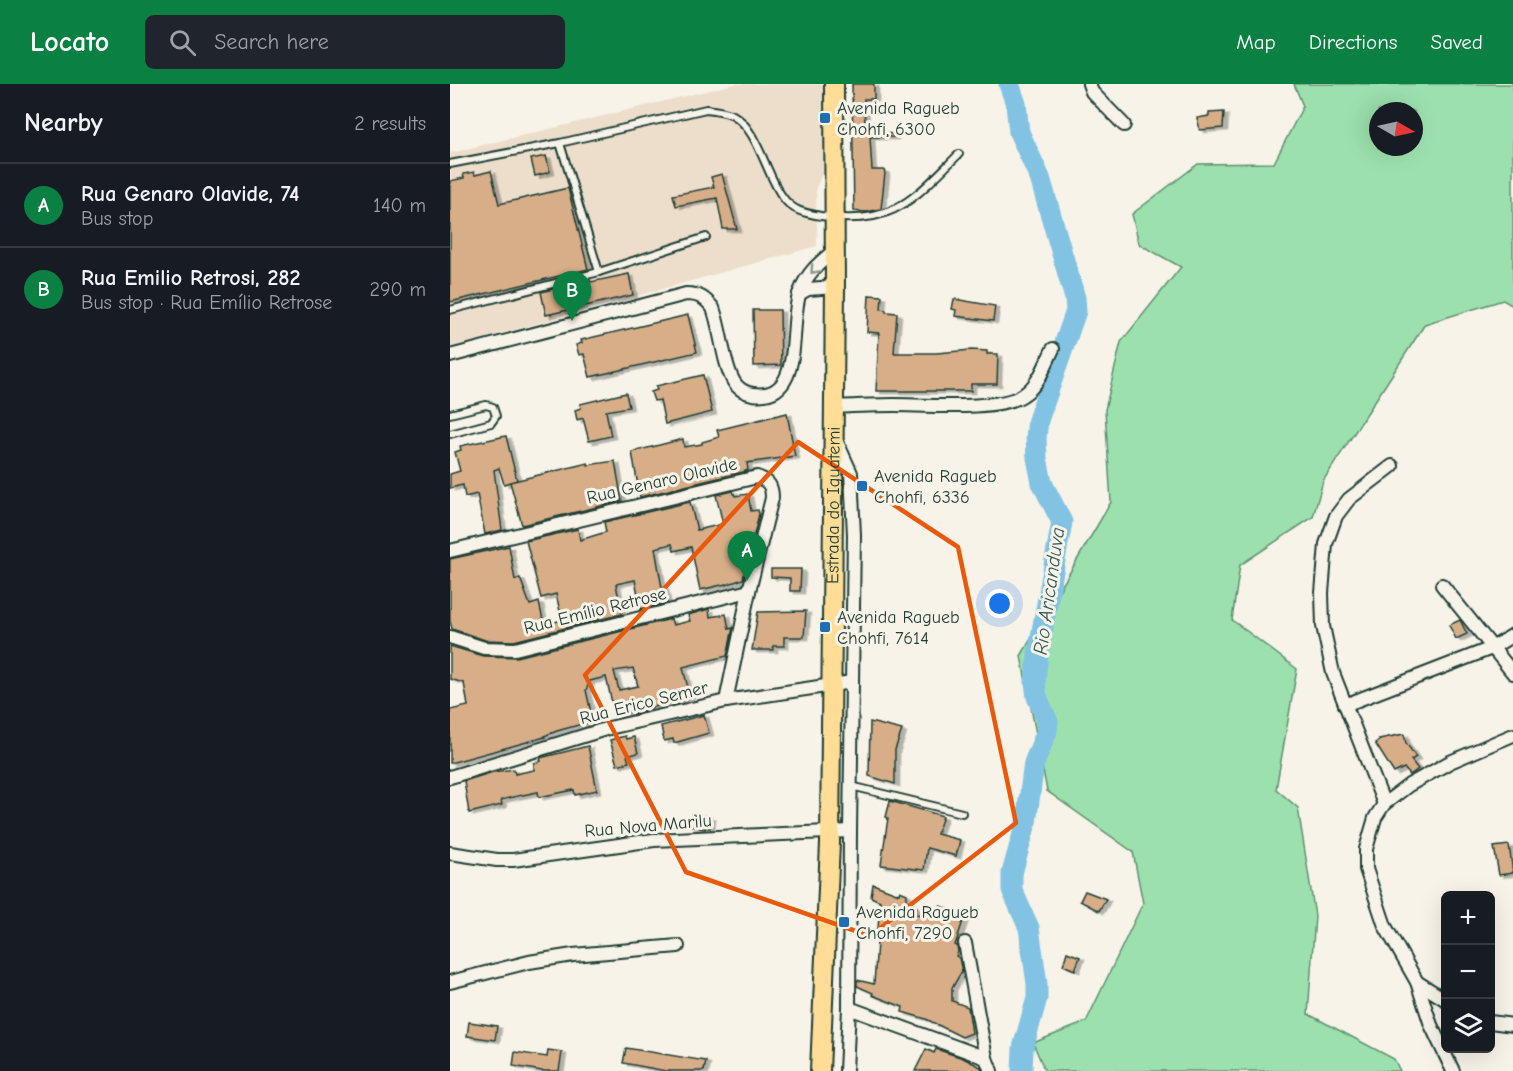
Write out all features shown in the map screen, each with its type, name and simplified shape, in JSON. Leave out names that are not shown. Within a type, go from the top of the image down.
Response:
[{"type":"main road","name":"Estrada do Iguatemi","points":[[820,1071],[830,832],[835,287],[834,84]]},
{"type":"street","points":[[1089,84],[1092,92],[1124,125]]},
{"type":"street","points":[[450,356],[642,305],[686,294],[696,294],[705,298],[713,308],[733,382],[744,392],[764,394],[782,386],[790,369],[795,311],[805,279],[834,251]]},
{"type":"street","points":[[799,294],[808,290],[835,287]]},
{"type":"street","points":[[834,407],[971,405],[1014,401],[1034,385],[1053,349]]},
{"type":"street","points":[[834,435],[851,473],[853,492],[849,1008],[846,1071]]},
{"type":"street","points":[[1384,804],[1333,673],[1323,626],[1322,593],[1326,544],[1332,524],[1343,505],[1392,466]]},
{"type":"street","name":"Rua Genaro Olavide","points":[[450,551],[757,477],[769,483],[772,498],[749,591],[726,701]]},
{"type":"street","points":[[1442,585],[1513,673]]},
{"type":"street","name":"Rua Emílio Retrose","points":[[450,637],[484,648],[515,649],[749,591]]},
{"type":"street","points":[[1345,705],[1492,648],[1513,635]]},
{"type":"street","name":"Rua Erico Semer","points":[[450,777],[609,728],[726,701],[852,681]]},
{"type":"street","points":[[1454,1071],[1431,1025],[1417,982],[1385,926],[1366,869],[1366,849],[1370,833],[1384,804],[1409,785],[1450,762],[1513,735]]},
{"type":"street","name":"Rua Nova Marilu","points":[[450,854],[513,860],[654,840],[850,831]]},
{"type":"street","points":[[965,943],[986,1058],[991,1071]]},
{"type":"street","points":[[450,982],[529,962],[573,955],[678,946]]},
{"type":"street","points":[[1417,982],[1444,999]]},
{"type":"street","points":[[849,1008],[986,1058]]},
{"type":"street","points":[[1495,1023],[1513,1025]]},
{"type":"lane","points":[[450,164],[560,144],[706,109],[720,110],[742,121],[781,196],[791,208],[800,212],[834,218],[881,216],[902,206],[959,154]]},
{"type":"lane","points":[[560,144],[599,272]]},
{"type":"lane","points":[[450,310],[599,272],[706,237]]},
{"type":"lane","points":[[450,414],[486,405],[493,407],[496,416],[491,423],[450,434]]},
{"type":"lane","points":[[851,786],[962,813]]},
{"type":"highlighted area","points":[[798,442],[958,547],[1016,823],[870,936],[686,872],[585,675]]},
{"type":"shaded area","points":[[735,84],[823,84],[825,167],[816,188],[817,246],[450,348],[450,153]]},
{"type":"green space","points":[[1294,84],[1513,84],[1513,306],[1503,300],[1425,324],[1323,481],[1313,517],[1240,565],[1232,620],[1297,669],[1276,789],[1298,808],[1315,916],[1308,1014],[1394,1059],[1400,1071],[1045,1071],[1033,1043],[1086,1022],[1143,903],[1133,852],[1047,791],[1021,656],[1111,502],[1105,410],[1121,342],[1181,267],[1139,244],[1132,214],[1198,164],[1274,163],[1303,106]]},
{"type":"building","points":[[852,84],[874,84],[874,99],[864,99],[865,125],[894,135],[894,137],[870,137],[872,170],[884,170],[885,173],[881,209],[866,212],[854,211]]},
{"type":"building","points":[[1224,112],[1223,128],[1200,130],[1197,118],[1209,116],[1209,113]]},
{"type":"building","points":[[546,156],[550,172],[535,176],[531,159]]},
{"type":"building","points":[[491,171],[499,204],[568,188],[588,269],[450,302],[450,181],[464,178],[463,174],[474,172],[475,175]]},
{"type":"building","points":[[722,174],[737,229],[723,229],[717,198],[676,206],[673,195],[714,187],[711,177]]},
{"type":"building","points":[[629,274],[633,295],[546,315],[541,292],[590,280],[591,282]]},
{"type":"building","points":[[869,295],[882,296],[881,309],[897,313],[894,353],[972,350],[998,354],[997,384],[971,384],[971,391],[876,391],[879,333],[867,332]]},
{"type":"building","points":[[954,299],[995,306],[993,321],[955,316],[956,310],[952,309]]},
{"type":"building","points":[[753,310],[780,310],[781,365],[754,366]]},
{"type":"building","points":[[688,315],[697,352],[590,377],[584,354],[579,355],[576,345],[582,343],[581,340]]},
{"type":"building","points":[[703,375],[712,412],[665,424],[660,400],[654,401],[651,392],[657,390],[656,386]]},
{"type":"building","points":[[626,393],[629,407],[606,411],[611,436],[589,441],[583,418],[577,420],[575,410],[581,408],[580,404]]},
{"type":"building","points":[[787,413],[795,456],[747,463],[748,470],[743,472],[640,497],[632,452],[683,439],[684,447],[702,444],[702,442],[719,437],[717,430]]},
{"type":"building","points":[[506,436],[517,480],[504,484],[499,468],[494,470],[502,530],[485,534],[477,494],[465,497],[463,485],[450,488],[450,474],[460,471],[455,452],[461,450],[460,446]]},
{"type":"building","points":[[615,461],[622,501],[522,525],[510,482],[588,463],[588,465]]},
{"type":"building","points":[[733,491],[735,496],[748,494],[751,511],[758,510],[759,514],[743,579],[700,590],[691,547],[674,551],[672,544],[655,548],[667,603],[641,609],[635,580],[616,584],[622,614],[514,641],[485,640],[452,629],[450,559],[509,546],[515,580],[520,578],[530,605],[539,602],[544,625],[562,620],[556,594],[541,598],[526,541],[578,529],[580,540],[606,532],[604,522],[690,502],[697,530],[723,524],[716,495]]},
{"type":"building","points":[[771,569],[801,569],[800,591],[790,591],[790,578],[771,577]]},
{"type":"building","points":[[709,609],[710,617],[726,614],[729,629],[733,628],[727,656],[683,667],[690,697],[634,714],[634,711],[615,716],[606,677],[590,681],[586,690],[593,721],[557,731],[545,737],[450,763],[450,710],[468,706],[464,683],[450,679],[450,646],[483,656],[517,657],[671,619],[673,625],[690,621],[688,615]],"holes":[[[633,668],[638,686],[619,690],[614,671]]]},
{"type":"building","points":[[806,611],[804,637],[784,637],[784,646],[773,646],[773,650],[752,650],[758,612]]},
{"type":"building","points":[[1460,620],[1467,634],[1456,639],[1449,625]]},
{"type":"building","points":[[704,715],[709,733],[674,743],[673,739],[664,741],[661,726]]},
{"type":"building","points":[[870,722],[902,730],[895,750],[895,784],[869,776]]},
{"type":"building","points":[[1404,734],[1406,743],[1416,757],[1411,760],[1418,769],[1410,775],[1404,768],[1394,773],[1375,743],[1379,739]]},
{"type":"building","points":[[625,736],[626,739],[634,737],[638,753],[627,756],[629,762],[617,765],[610,740]]},
{"type":"building","points":[[588,746],[597,790],[575,795],[574,790],[539,797],[538,792],[501,800],[502,805],[469,813],[464,781],[493,772],[514,769],[515,774],[534,770],[534,763],[541,761],[540,758]]},
{"type":"building","points":[[890,801],[943,816],[937,834],[960,840],[956,856],[927,848],[924,870],[881,865]]},
{"type":"building","points":[[692,814],[711,817],[710,828],[690,826]]},
{"type":"building","points":[[1509,845],[1513,873],[1499,875],[1494,847]]},
{"type":"building","points":[[873,884],[899,894],[900,891],[907,894],[907,903],[917,907],[915,914],[935,917],[940,906],[965,915],[955,945],[958,952],[956,956],[959,958],[962,971],[952,988],[952,1001],[968,1007],[972,1033],[962,1037],[926,1019],[902,1012],[903,1007],[872,995],[873,993],[857,986],[857,980],[874,984],[880,901],[871,897]]},
{"type":"building","points":[[1085,891],[1106,899],[1099,911],[1080,901]]},
{"type":"building","points":[[1067,952],[1080,957],[1075,970],[1063,965]]},
{"type":"building","points":[[469,1022],[497,1026],[495,1040],[467,1036]]},
{"type":"building","points":[[626,1048],[706,1061],[704,1071],[666,1071],[623,1063]]},
{"type":"building","points":[[926,1049],[934,1053],[936,1049],[963,1058],[981,1067],[982,1071],[915,1071]]},
{"type":"building","points":[[548,1050],[562,1052],[559,1071],[542,1071],[513,1066],[515,1052],[547,1057]]},
{"type":"waterway","name":"Rio Aricanduva","points":[[1009,84],[1016,104],[1019,132],[1040,178],[1075,298],[1076,311],[1038,420],[1036,438],[1042,483],[1062,522],[1038,653],[1035,682],[1037,697],[1048,722],[1047,731],[1034,763],[1026,823],[1012,873],[1012,890],[1029,928],[1037,984],[1037,998],[1023,1048],[1022,1071]]},
{"type":"place","name":"Avenida Ragueb Chohfi, 6300","points":[[825,118]]},
{"type":"place","name":"Rua Emilio Retrosi, 282","points":[[572,321]]},
{"type":"place","name":"Avenida Ragueb Chohfi, 6336","points":[[862,486]]},
{"type":"place","name":"Rua Genaro Olavide, 74","points":[[747,581]]},
{"type":"place","name":"Avenida Ragueb Chohfi, 7614","points":[[825,627]]},
{"type":"place","name":"Avenida Ragueb Chohfi, 7290","points":[[844,922]]}]
